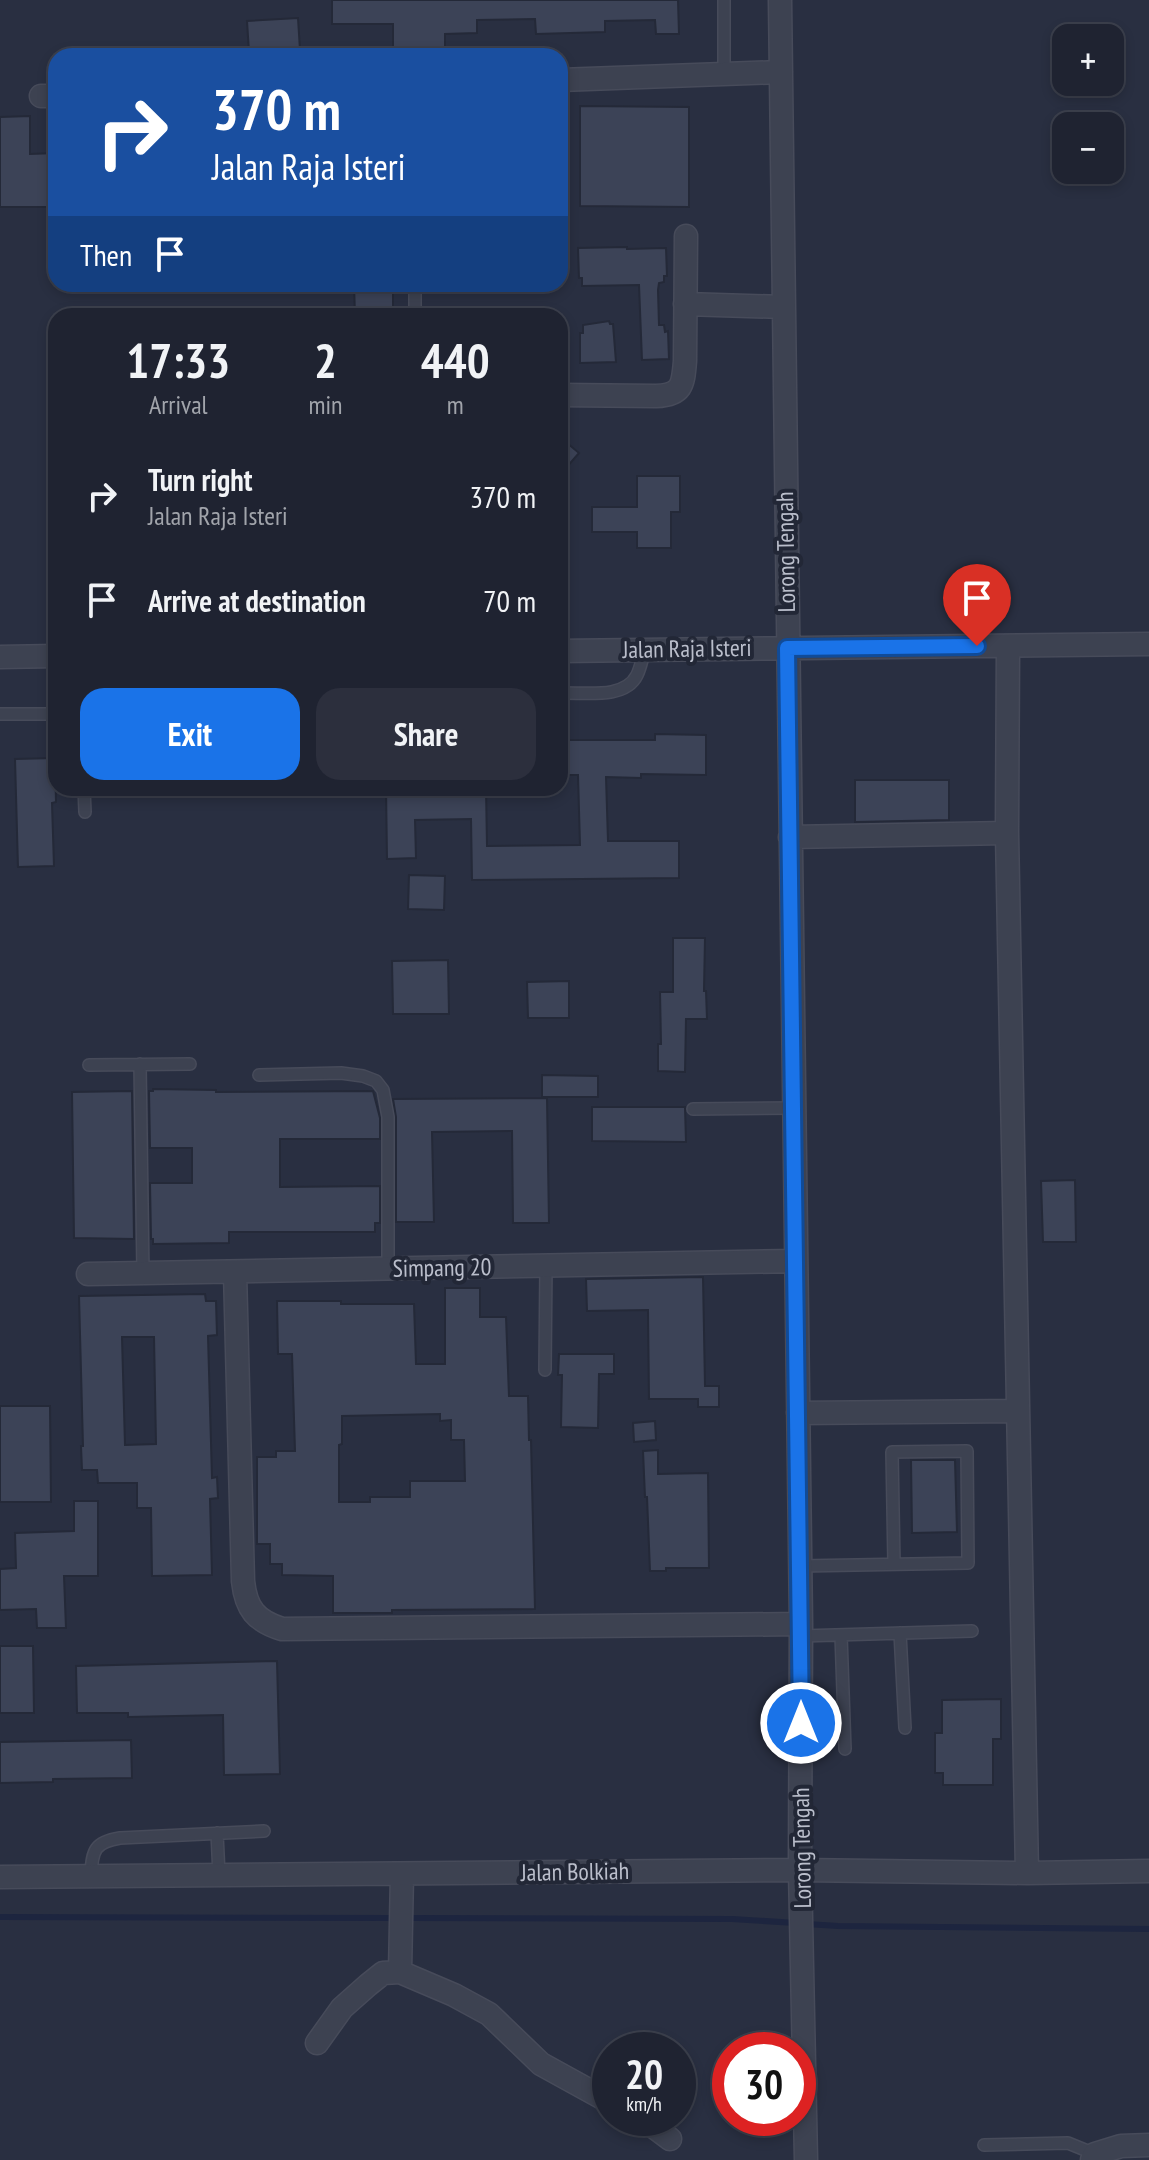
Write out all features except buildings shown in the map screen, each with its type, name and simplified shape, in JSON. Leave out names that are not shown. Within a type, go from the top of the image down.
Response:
[{"type":"street","name":"Lorong Tengah","points":[[780,0],[801,1630],[800,1870],[806,2160]]},
{"type":"street","points":[[568,80],[781,72]]},
{"type":"street","points":[[568,395],[670,395],[683,381],[686,236]]},
{"type":"street","points":[[685,304],[783,307]]},
{"type":"street","name":"Jalan Raja Isteri","points":[[568,651],[1149,644]]},
{"type":"street","points":[[1008,646],[1007,833],[1027,1873]]},
{"type":"street","points":[[0,657],[48,656]]},
{"type":"street","points":[[790,837],[1007,833]]},
{"type":"street","name":"Simpang 20","points":[[88,1274],[796,1261]]},
{"type":"street","points":[[235,1272],[244,1595],[258,1618],[269,1625],[282,1629],[801,1630]]},
{"type":"street","points":[[798,1413],[1017,1411]]},
{"type":"street","name":"Jalan Bolkiah","points":[[0,1877],[800,1870],[1149,1871]]},
{"type":"street","points":[[400,1972],[402,1874]]},
{"type":"street","points":[[317,2043],[342,2008],[368,1985],[383,1973],[400,1972],[489,2014],[541,2064],[592,2092]]},
{"type":"street","points":[[666,2136],[670,2139]]},
{"type":"street","points":[[1093,2157],[1121,2146],[1149,2145]]},
{"type":"lane","points":[[724,0],[724,74]]},
{"type":"lane","points":[[568,693],[622,689],[637,676],[645,650]]},
{"type":"lane","points":[[0,714],[48,714]]},
{"type":"lane","points":[[84,796],[85,812]]},
{"type":"lane","points":[[140,1064],[143,1273]]},
{"type":"lane","points":[[89,1065],[190,1064]]},
{"type":"lane","points":[[259,1075],[341,1073],[376,1081],[383,1090],[388,1117],[388,1269]]},
{"type":"lane","points":[[693,1109],[794,1108]]},
{"type":"lane","points":[[545,1370],[546,1266]]},
{"type":"lane","points":[[800,1566],[968,1563],[967,1451],[892,1452],[894,1564]]},
{"type":"lane","points":[[801,1630],[841,1635],[972,1631]]},
{"type":"lane","points":[[900,1633],[905,1728]]},
{"type":"lane","points":[[841,1635],[845,1749]]},
{"type":"lane","points":[[91,1875],[91,1858],[104,1840],[264,1831]]},
{"type":"lane","points":[[217,1833],[219,1875]]},
{"type":"lane","points":[[984,2145],[1068,2143],[1093,2157]]},
{"type":"waterway","points":[[0,1917],[396,1918]]},
{"type":"waterway","points":[[408,1918],[732,1919],[796,1923]]},
{"type":"waterway","points":[[807,1924],[1149,1929]]},
{"type":"route","points":[[801,1723],[787,648],[977,646]]}]
